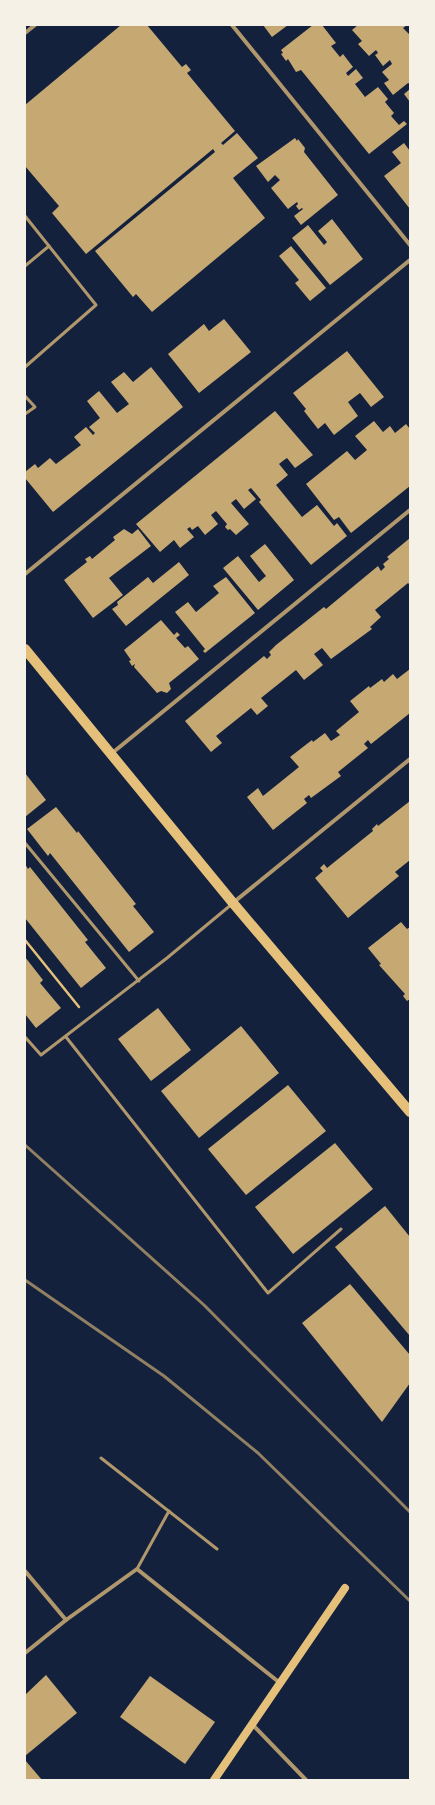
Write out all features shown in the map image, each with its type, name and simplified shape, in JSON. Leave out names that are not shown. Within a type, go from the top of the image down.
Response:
[{"type":"main road","points":[[25,649],[110,755],[142,790],[232,903],[410,1112]]},
{"type":"main road","points":[[214,1780],[345,1588]]},
{"type":"street","points":[[25,33],[35,25]]},
{"type":"street","points":[[232,25],[410,245]]},
{"type":"street","points":[[25,574],[410,260]]},
{"type":"street","points":[[110,755],[410,510]]},
{"type":"street","points":[[232,903],[410,758]]},
{"type":"street","points":[[25,1653],[66,1620],[137,1569],[280,1683]]},
{"type":"street","points":[[25,1571],[66,1620]]},
{"type":"street","points":[[252,1724],[306,1780]]},
{"type":"lane","points":[[25,216],[96,305],[25,367]]},
{"type":"lane","points":[[25,266],[49,246]]},
{"type":"lane","points":[[25,396],[35,407],[25,414]]},
{"type":"lane","points":[[25,843],[139,980]]},
{"type":"lane","points":[[25,1036],[41,1055],[89,1020],[232,903]]},
{"type":"lane","points":[[66,1036],[268,1293],[341,1229]]},
{"type":"lane","points":[[101,1458],[217,1549]]},
{"type":"lane","points":[[137,1569],[170,1512]]},
{"type":"path","points":[[25,940],[89,1020]]},
{"type":"building","points":[[121,25],[147,25],[182,67],[186,64],[191,70],[187,73],[235,131],[221,143],[223,145],[237,133],[258,158],[233,178],[265,218],[152,312],[136,294],[133,297],[95,251],[215,152],[213,149],[86,254],[52,213],[59,206],[25,166],[25,105]]},
{"type":"building","points":[[263,25],[288,25],[272,37]]},
{"type":"building","points":[[313,25],[322,25],[336,43],[331,46],[340,57],[343,54],[353,67],[346,73],[348,76],[356,69],[363,78],[355,84],[365,97],[378,87],[388,99],[385,102],[394,113],[391,116],[399,125],[404,121],[407,124],[369,154],[301,70],[296,72],[288,59],[286,61],[281,54],[283,53],[281,50]]},
{"type":"building","points":[[358,25],[407,25],[403,28],[410,35],[410,84],[408,83],[393,95],[384,83],[389,80],[382,72],[392,64],[390,60],[383,66],[375,55],[378,53],[376,50],[369,56],[358,44],[362,41],[352,30]]},
{"type":"building","points":[[410,89],[410,102],[404,94]]},
{"type":"building","points":[[295,138],[297,141],[298,139],[305,148],[304,152],[338,195],[301,225],[294,216],[303,209],[302,208],[299,210],[296,206],[298,204],[297,202],[288,209],[271,188],[280,180],[275,175],[268,182],[256,166]]},
{"type":"building","points":[[404,143],[410,151],[410,209],[384,176],[401,163],[392,152]]},
{"type":"building","points":[[332,219],[363,259],[330,285],[292,238],[308,225],[324,245],[327,242],[318,231]]},
{"type":"building","points":[[291,246],[326,288],[310,301],[295,283],[299,280],[279,256]]},
{"type":"building","points":[[224,319],[251,352],[199,393],[168,354],[204,324],[209,331]]},
{"type":"building","points":[[347,351],[384,397],[371,407],[360,393],[348,402],[358,416],[334,435],[325,423],[318,429],[304,411],[306,409],[293,393]]},
{"type":"building","points":[[151,367],[183,407],[53,512],[25,478],[25,472],[35,464],[38,468],[50,458],[56,464],[81,445],[74,437],[86,427],[93,435],[95,433],[89,427],[100,418],[87,401],[99,391],[117,413],[129,404],[111,382],[124,372],[133,382]]},
{"type":"building","points":[[275,411],[313,455],[295,468],[287,458],[279,464],[288,475],[276,485],[302,517],[317,505],[334,526],[337,523],[347,536],[311,565],[259,502],[261,500],[251,488],[248,490],[256,499],[244,509],[236,499],[231,503],[249,524],[236,535],[230,529],[228,530],[225,527],[227,524],[216,511],[211,515],[218,524],[205,535],[198,526],[192,530],[190,527],[187,529],[194,537],[180,548],[174,540],[160,552],[136,524]]},
{"type":"building","points":[[374,421],[383,432],[390,426],[395,433],[406,424],[410,429],[410,486],[351,533],[339,517],[334,520],[306,484],[347,451],[355,460],[367,450],[355,436]]},
{"type":"building","points":[[124,529],[132,534],[138,529],[151,546],[109,578],[123,595],[93,618],[64,580],[87,562],[85,559],[90,556],[92,559],[115,540],[113,537]]},
{"type":"building","points":[[410,538],[410,585],[408,583],[375,610],[381,617],[370,627],[372,629],[331,659],[322,648],[314,654],[323,665],[304,680],[296,670],[261,698],[268,706],[257,715],[251,708],[216,736],[222,743],[211,752],[185,721],[264,656],[267,659],[271,655],[269,652],[276,645],[324,607],[326,609],[378,566],[381,571],[385,567],[383,564],[389,559],[387,557]]},
{"type":"building","points":[[265,544],[294,580],[258,610],[223,568],[238,556],[259,582],[266,576],[250,556]]},
{"type":"building","points":[[179,562],[189,575],[126,626],[112,609],[118,605],[117,602],[148,577],[153,583]]},
{"type":"building","points":[[226,577],[255,613],[205,653],[203,651],[205,649],[175,612],[188,602],[196,612],[219,593],[213,586]]},
{"type":"building","points":[[161,620],[174,635],[177,632],[180,635],[176,638],[185,648],[188,646],[199,659],[169,683],[171,689],[167,693],[161,691],[157,693],[134,667],[135,664],[132,666],[129,661],[131,660],[124,650]]},
{"type":"building","points":[[410,669],[410,713],[371,744],[368,740],[364,744],[368,748],[338,772],[341,776],[311,798],[309,795],[304,799],[307,803],[273,830],[247,797],[258,788],[263,796],[299,767],[290,757],[312,740],[313,742],[325,733],[331,741],[340,735],[336,731],[359,712],[350,701],[369,686],[370,688],[382,679],[384,682],[393,674],[397,679]]},
{"type":"building","points":[[25,773],[46,800],[25,817]]},
{"type":"building","points":[[410,801],[410,860],[395,872],[399,876],[348,918],[315,878],[323,871],[320,868],[324,864],[327,868],[373,831],[372,829],[377,824],[378,826]]},
{"type":"building","points":[[56,807],[77,833],[78,831],[136,904],[133,906],[154,932],[129,952],[50,853],[48,856],[27,829]]},
{"type":"building","points":[[25,864],[28,869],[30,867],[88,940],[85,942],[106,968],[81,988],[25,918]]},
{"type":"building","points":[[401,922],[407,929],[410,927],[410,999],[407,1001],[403,996],[405,994],[379,965],[381,964],[368,948]]},
{"type":"building","points":[[25,957],[43,980],[40,983],[61,1008],[36,1028],[25,1014]]},
{"type":"building","points":[[158,1008],[191,1050],[151,1081],[118,1039]]},
{"type":"building","points":[[241,1026],[279,1073],[199,1138],[161,1091]]},
{"type":"building","points":[[288,1085],[326,1131],[246,1195],[208,1149]]},
{"type":"building","points":[[335,1143],[373,1189],[293,1254],[255,1207]]},
{"type":"building","points":[[385,1206],[410,1237],[410,1336],[335,1247]]},
{"type":"building","points":[[350,1284],[410,1355],[410,1383],[382,1422],[302,1323]]},
{"type":"building","points":[[46,1675],[77,1713],[25,1756],[25,1695]]},
{"type":"building","points":[[150,1676],[215,1722],[185,1764],[120,1717]]},
{"type":"building","points":[[25,1760],[42,1780],[25,1780]]},
{"type":"railway","points":[[25,1145],[204,1305],[410,1512]]},
{"type":"railway","points":[[25,1280],[164,1376],[258,1453],[410,1601]]}]
